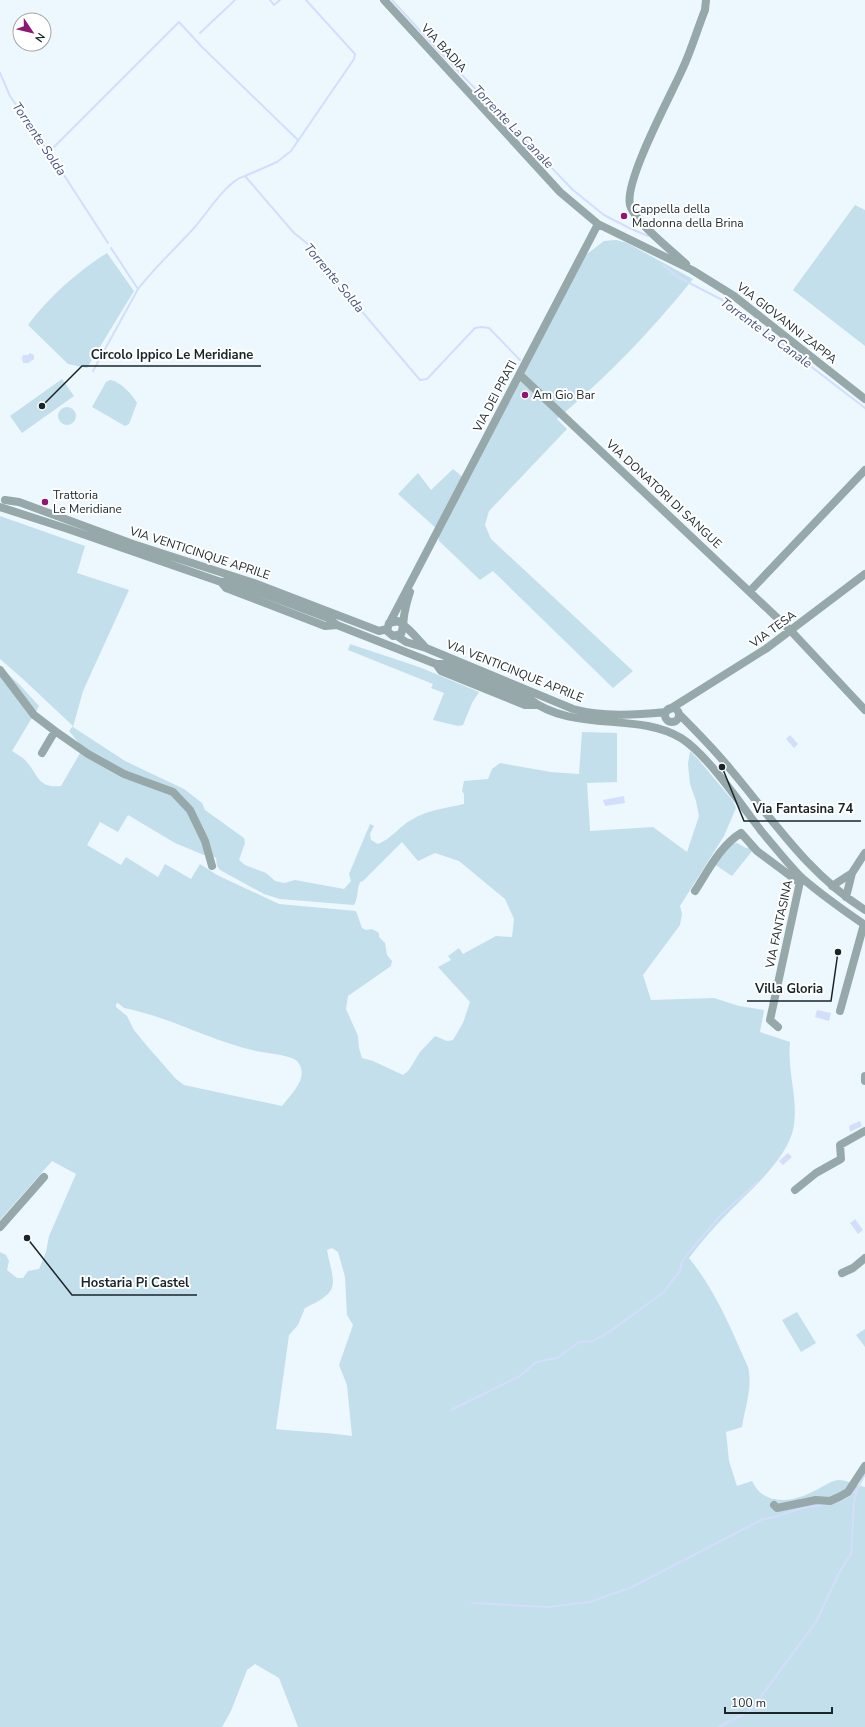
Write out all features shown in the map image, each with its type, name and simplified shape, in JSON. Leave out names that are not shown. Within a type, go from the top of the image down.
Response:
[{"type":"street","name":"VIA BADIA","points":[[384,0],[560,192],[598,224],[692,270]]},
{"type":"street","points":[[692,270],[635,216],[630,204],[637,168],[651,134],[683,68],[705,10],[706,0]]},
{"type":"street","name":"VIA DEI PRATI","points":[[381,642],[414,580],[440,524],[520,375],[598,224]]},
{"type":"street","name":"VIA GIOVANNI ZAPPA","points":[[692,270],[734,296],[865,399]]},
{"type":"street","name":"VIA DONATORI DI SANGUE","points":[[520,375],[791,631],[865,710]]},
{"type":"street","points":[[750,592],[865,470]]},
{"type":"street","name":"VIA VENTICINQUE APRILE","points":[[2,504],[19,502],[146,548],[254,582],[379,631],[388,627]]},
{"type":"street","name":"VIA VENTICINQUE APRILE","points":[[2,504],[221,582],[229,581],[328,618],[337,625],[436,664],[444,664],[528,698],[537,705],[579,720],[652,728],[682,738],[708,762],[800,880]]},
{"type":"street","name":"VIA TESA","points":[[673,712],[690,697],[791,631],[865,574]]},
{"type":"street","name":"VIA DEI PRATI","points":[[393,647],[396,636],[401,634],[405,611],[414,580]]},
{"type":"street","points":[[396,636],[390,635],[388,627],[398,621],[402,626]]},
{"type":"street","name":"VIA VENTICINQUE APRILE","points":[[402,626],[409,629],[426,648]]},
{"type":"street","name":"VIA VENTICINQUE APRILE","points":[[396,636],[406,642],[426,648],[573,709],[592,714],[643,714],[673,712]]},
{"type":"street","points":[[0,670],[34,715],[55,731],[88,754],[124,774],[173,792],[190,810],[205,841],[212,866]]},
{"type":"street","points":[[670,721],[677,720],[673,712]]},
{"type":"street","points":[[673,712],[665,717],[670,721],[696,732]]},
{"type":"street","points":[[673,712],[696,732],[730,769],[801,856],[832,886],[865,910]]},
{"type":"street","name":"VIA VENTICINQUE APRILE","points":[[643,714],[670,721]]},
{"type":"street","points":[[42,753],[55,731]]},
{"type":"street","points":[[694,891],[724,847],[741,833],[757,851],[800,880]]},
{"type":"street","points":[[846,896],[852,873],[865,853]]},
{"type":"street","points":[[832,886],[852,873]]},
{"type":"street","name":"VIA FANTASINA","points":[[778,1028],[770,1020],[800,880],[864,925]]},
{"type":"street","points":[[840,1011],[864,925]]},
{"type":"street","points":[[865,1076],[865,1081]]},
{"type":"street","points":[[795,1190],[816,1173],[841,1158],[840,1145],[865,1131]]},
{"type":"street","points":[[0,1227],[44,1177]]},
{"type":"street","points":[[842,1273],[853,1268],[865,1258]]},
{"type":"street","points":[[776,1506],[816,1500],[830,1501],[839,1497],[852,1488],[865,1466]]},
{"type":"shaded area","points":[[855,205],[865,210],[865,346],[793,290]]},
{"type":"shaded area","points":[[616,240],[627,243],[693,279],[611,370],[557,419],[567,429],[489,511],[485,525],[491,539],[633,671],[613,688],[493,571],[480,580],[439,541],[438,530],[398,494],[418,473],[431,490],[453,469],[465,479],[583,257],[604,241]]},
{"type":"shaded area","points":[[107,253],[134,291],[87,368],[68,364],[28,325],[54,295],[75,276]]},
{"type":"shaded area","points":[[30,353],[34,355],[34,359],[28,363],[23,363],[23,355],[28,355]]},
{"type":"shaded area","points":[[62,379],[74,396],[22,433],[10,416]]},
{"type":"shaded area","points":[[110,380],[118,383],[126,389],[137,403],[129,424],[125,426],[92,407],[106,382]]},
{"type":"shaded area","points":[[63,407],[71,407],[76,412],[74,423],[71,425],[63,425],[58,420],[58,412]]},
{"type":"shaded area","points":[[0,516],[85,546],[77,573],[129,590],[83,691],[73,727],[125,761],[184,789],[202,803],[205,810],[244,838],[245,843],[239,860],[245,865],[266,873],[275,881],[284,883],[295,880],[344,889],[351,881],[349,874],[370,824],[374,826],[370,834],[371,840],[378,844],[383,842],[417,817],[437,810],[464,804],[464,794],[462,791],[464,781],[488,779],[492,769],[500,763],[551,772],[579,774],[582,732],[617,733],[617,782],[587,783],[590,831],[653,827],[687,852],[699,816],[690,784],[688,764],[690,751],[733,801],[736,808],[724,836],[680,906],[682,914],[680,925],[643,975],[651,1000],[714,998],[739,1006],[764,1010],[760,1032],[790,1042],[789,1052],[795,1104],[794,1125],[791,1137],[785,1149],[768,1172],[703,1240],[689,1258],[715,1297],[748,1367],[750,1382],[742,1427],[726,1432],[729,1461],[737,1486],[752,1481],[757,1489],[763,1494],[777,1500],[794,1499],[838,1480],[865,1487],[865,1727],[298,1727],[279,1678],[255,1664],[247,1670],[231,1711],[222,1727],[0,1727],[0,1252],[6,1255],[9,1261],[7,1270],[17,1278],[23,1278],[28,1271],[39,1269],[46,1252],[49,1236],[76,1174],[52,1161],[0,1220],[0,667],[20,685],[39,706],[12,751],[25,760],[42,783],[53,786],[61,786],[83,748],[69,731],[73,726],[0,659]],"holes":[[[128,815],[175,843],[204,855],[211,855],[216,858],[217,866],[220,870],[264,894],[280,899],[354,905],[361,881],[362,882],[402,842],[418,861],[435,853],[459,861],[505,899],[514,919],[512,937],[496,936],[463,954],[459,948],[448,956],[451,960],[438,967],[470,1002],[463,1023],[453,1040],[447,1041],[435,1036],[420,1052],[409,1070],[403,1075],[373,1061],[362,1058],[358,1036],[346,1009],[348,996],[391,966],[392,961],[387,955],[385,943],[379,937],[379,933],[372,929],[366,930],[362,928],[356,911],[279,904],[217,875],[200,864],[191,879],[165,864],[158,877],[126,857],[121,865],[87,845],[100,822],[118,832]],[[118,1003],[124,1008],[158,1017],[239,1047],[294,1059],[301,1067],[301,1079],[282,1106],[184,1085],[176,1079],[147,1046],[134,1030],[127,1016],[116,1007],[116,1004]],[[332,1248],[338,1252],[345,1277],[347,1315],[353,1325],[339,1365],[347,1385],[352,1436],[276,1429],[289,1335],[298,1325],[305,1308],[325,1297],[332,1286],[332,1271],[327,1250]]]},
{"type":"shaded area","points":[[350,644],[419,667],[479,692],[472,703],[463,725],[458,726],[433,720],[444,693],[431,688],[433,684],[348,650]]},
{"type":"shaded area","points":[[790,735],[798,744],[794,748],[786,739]]},
{"type":"shaded area","points":[[624,796],[625,803],[605,806],[603,800]]},
{"type":"shaded area","points":[[737,843],[746,848],[750,847],[753,850],[732,876],[714,864],[732,844]]},
{"type":"shaded area","points":[[817,1010],[831,1013],[829,1021],[815,1017]]},
{"type":"shaded area","points":[[860,1121],[862,1126],[850,1132],[849,1126]]},
{"type":"shaded area","points":[[788,1153],[792,1157],[783,1165],[779,1161]]},
{"type":"shaded area","points":[[855,1219],[863,1230],[858,1234],[850,1223]]},
{"type":"shaded area","points":[[797,1312],[816,1343],[801,1352],[782,1320]]},
{"type":"shaded area","points":[[865,1329],[865,1347],[856,1335]]},
{"type":"waterway","points":[[200,33],[235,0]]},
{"type":"waterway","points":[[270,0],[274,5],[280,0]]},
{"type":"waterway","points":[[245,176],[277,162],[291,151],[354,59],[355,54],[306,0]]},
{"type":"waterway","name":"Torrente La Canale","points":[[392,0],[435,47],[573,190],[604,215],[648,236]]},
{"type":"waterway","points":[[53,148],[179,22],[202,47],[298,140]]},
{"type":"waterway","name":"Torrente Solda","points":[[0,73],[10,96],[49,152],[108,243]]},
{"type":"waterway","name":"Torrente Solda","points":[[111,248],[138,289],[194,228],[224,191],[231,184],[245,176],[294,233],[313,248],[320,262],[420,380],[427,379],[475,328],[489,328],[520,360]]},
{"type":"waterway","name":"Torrente La Canale","points":[[663,265],[676,276],[730,304],[865,408]]},
{"type":"waterway","points":[[93,371],[138,289]]},
{"type":"waterway","points":[[451,1410],[520,1376],[536,1362],[557,1358],[579,1342],[593,1341],[609,1332],[664,1292],[680,1271],[682,1261],[690,1251],[719,1217],[757,1182]]},
{"type":"waterway","points":[[719,1727],[751,1710],[816,1622],[840,1571],[851,1554],[854,1503],[857,1490],[865,1474]]},
{"type":"waterway","points":[[472,1603],[548,1607],[590,1602],[632,1587],[763,1519],[776,1517],[805,1508],[834,1503],[849,1496],[857,1490]]},
{"type":"place","name":"Cappella della Madonna della Brina","points":[[624,216]]},
{"type":"place","name":"Am Gio Bar","points":[[525,395]]},
{"type":"place","name":"Circolo Ippico Le Meridiane","points":[[42,406]]},
{"type":"place","name":"Trattoria Le Meridiane","points":[[45,502]]},
{"type":"place","name":"Via Fantasina 74","points":[[722,767]]},
{"type":"place","name":"Villa Gloria","points":[[838,952]]},
{"type":"place","name":"Hostaria Pi Castel","points":[[27,1238]]}]
